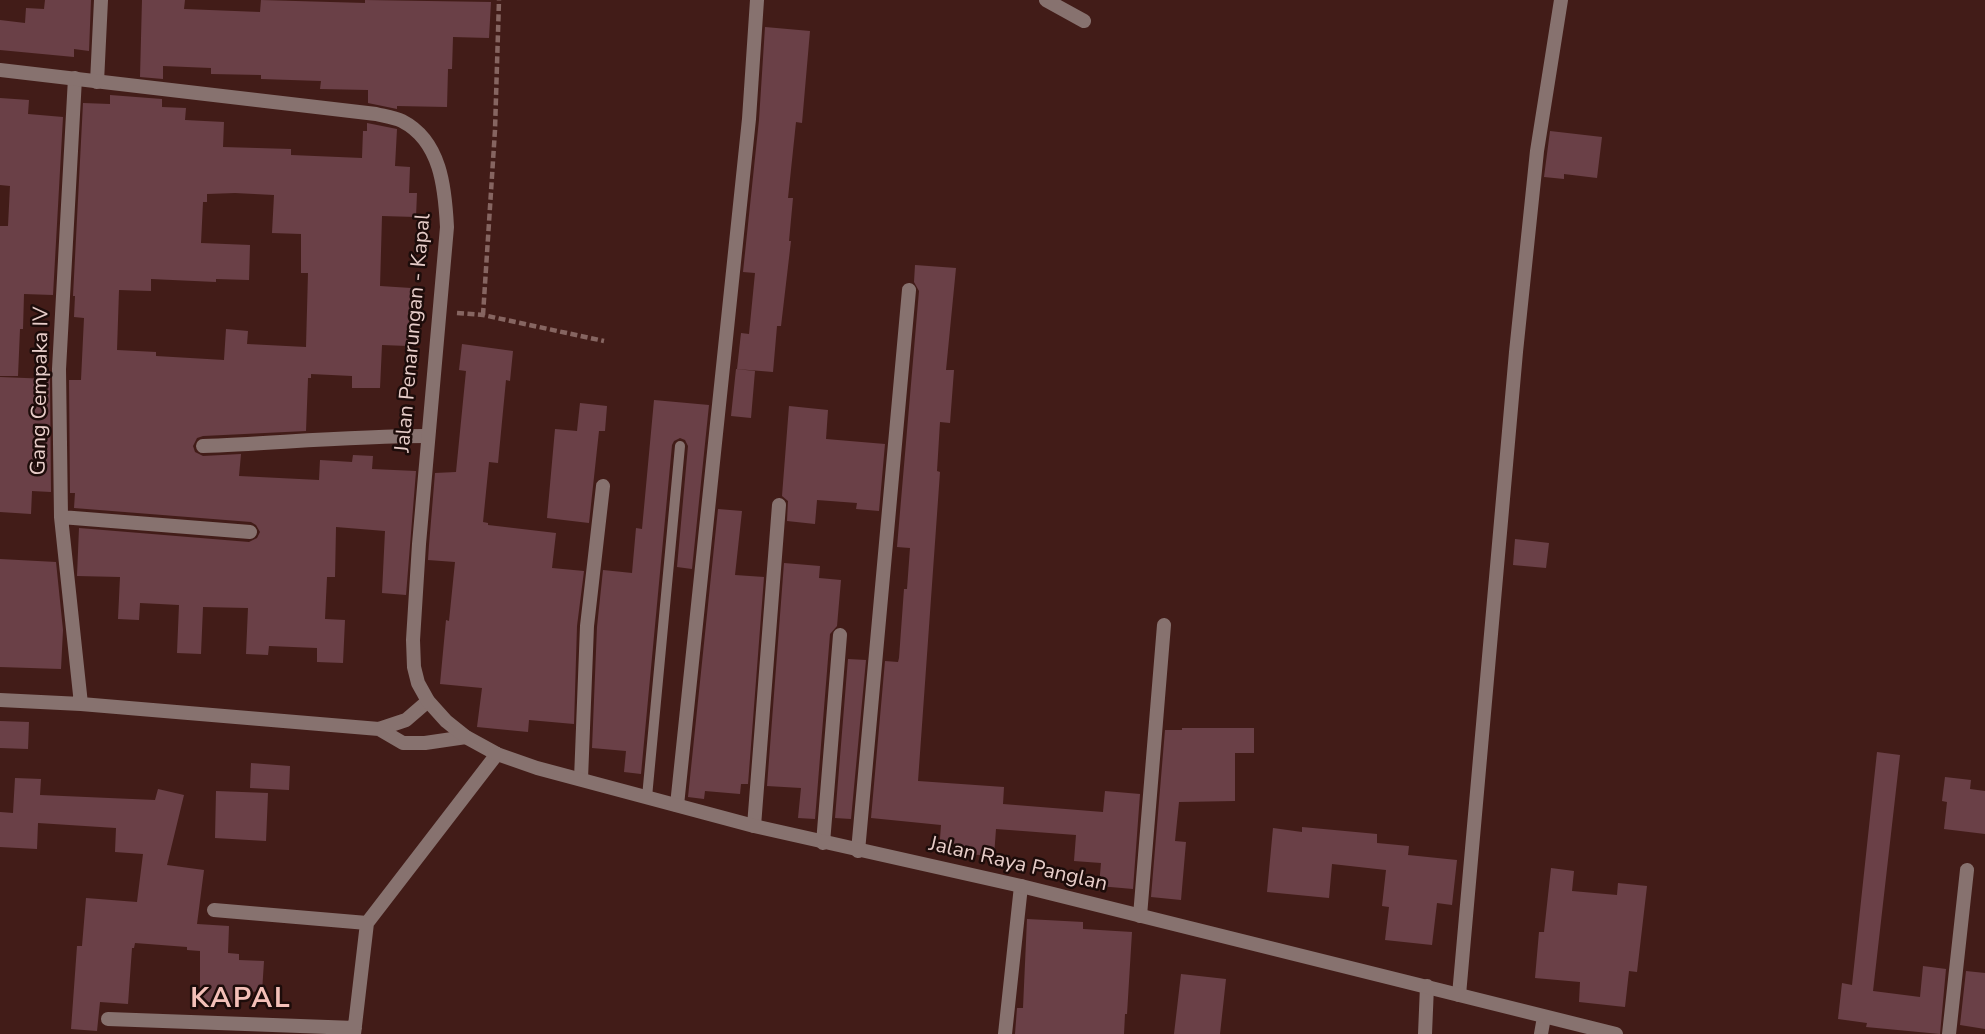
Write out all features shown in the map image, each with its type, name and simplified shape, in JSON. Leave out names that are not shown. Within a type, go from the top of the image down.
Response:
[{"type":"street","points":[[97,82],[101,0]]},
{"type":"street","points":[[677,805],[750,119],[757,0]]},
{"type":"street","points":[[1046,0],[1084,22]]},
{"type":"street","points":[[1459,995],[1516,352],[1537,150],[1561,0]]},
{"type":"street","name":"Jalan Penarungan - Kapal","points":[[0,70],[376,114],[401,120],[416,130],[430,146],[445,189],[447,227],[427,436],[413,640],[414,667],[418,683],[428,701]]},
{"type":"street","name":"Gang Cempaka IV","points":[[75,78],[59,369],[61,517],[81,704]]},
{"type":"street","points":[[858,851],[909,290]]},
{"type":"street","points":[[203,446],[297,442],[342,436],[427,436]]},
{"type":"street","points":[[581,779],[587,626],[603,486]]},
{"type":"street","points":[[754,826],[779,505]]},
{"type":"street","points":[[61,517],[250,531]]},
{"type":"street","points":[[1140,916],[1164,625]]},
{"type":"street","points":[[823,843],[841,635]]},
{"type":"street","points":[[0,700],[81,704],[379,729],[406,720],[428,701]]},
{"type":"street","name":"Jalan Raya Panglan","points":[[428,701],[446,721],[466,737],[497,754],[581,779],[754,826],[1021,886],[1616,1034]]},
{"type":"street","points":[[379,729],[403,743],[466,737]]},
{"type":"street","points":[[108,1019],[355,1031],[367,923],[497,754]]},
{"type":"street","points":[[1949,1034],[1967,870]]},
{"type":"street","points":[[1005,1034],[1021,886]]},
{"type":"street","points":[[214,910],[367,923]]},
{"type":"street","points":[[1424,1034],[1427,986]]},
{"type":"street","points":[[1541,1034],[1544,1017]]},
{"type":"lane","points":[[647,797],[680,446]]},
{"type":"path","points":[[483,315],[495,130],[499,0]]},
{"type":"path","points":[[440,312],[483,315],[604,341]]},
{"type":"building","points":[[45,0],[91,0],[89,51],[74,49],[74,57],[0,50],[0,20],[25,23],[26,8],[44,9]]},
{"type":"building","points":[[142,0],[185,0],[184,9],[260,12],[261,0],[491,2],[489,38],[453,37],[452,69],[448,69],[447,107],[397,106],[397,109],[368,103],[368,90],[320,89],[321,81],[261,79],[261,75],[211,74],[211,68],[163,66],[163,79],[140,77]]},
{"type":"building","points":[[765,27],[810,31],[802,123],[796,122],[788,198],[793,198],[791,241],[781,326],[777,326],[773,372],[737,369],[741,333],[749,334],[755,273],[743,272],[759,120]]},
{"type":"building","points":[[110,95],[162,99],[162,107],[186,108],[185,120],[224,122],[223,147],[291,149],[291,155],[362,158],[363,131],[367,131],[367,123],[397,129],[395,166],[410,167],[409,193],[417,193],[416,217],[382,216],[380,286],[411,288],[408,346],[382,345],[380,388],[352,388],[352,376],[311,374],[311,378],[308,378],[306,431],[203,436],[197,438],[193,446],[195,452],[203,456],[241,454],[239,476],[319,480],[320,460],[352,462],[353,455],[373,456],[372,469],[416,471],[406,595],[382,593],[385,531],[336,527],[335,577],[327,577],[325,619],[345,620],[343,663],[317,662],[317,648],[269,646],[268,655],[246,654],[248,608],[203,607],[201,654],[177,653],[179,605],[140,603],[139,620],[118,619],[120,577],[77,576],[79,528],[249,542],[257,538],[260,532],[251,522],[74,508],[75,493],[70,493],[69,380],[81,380],[84,318],[74,317],[73,296],[83,103],[110,104]],"holes":[[[207,194],[274,195],[272,233],[301,234],[301,273],[308,273],[306,347],[247,344],[248,331],[226,329],[224,360],[156,356],[156,352],[117,350],[119,290],[151,291],[151,279],[216,282],[216,279],[249,280],[250,245],[201,243],[203,202],[207,202]]]},
{"type":"building","points":[[0,98],[29,100],[28,114],[63,117],[53,295],[24,294],[18,376],[0,376],[0,226],[8,226],[10,186],[0,185]]},
{"type":"building","points":[[1550,131],[1602,137],[1597,178],[1564,174],[1564,179],[1544,177]]},
{"type":"building","points":[[915,265],[956,268],[946,370],[954,370],[950,423],[940,422],[937,471],[940,472],[918,781],[1004,787],[1003,804],[1103,812],[1105,791],[1140,794],[1133,889],[1099,886],[1101,863],[1074,861],[1076,835],[996,829],[994,856],[939,852],[941,825],[871,818],[885,661],[898,662],[904,589],[907,589],[910,548],[897,547],[919,291],[914,282]]},
{"type":"building","points":[[462,344],[513,351],[510,381],[506,380],[498,463],[489,462],[483,522],[488,525],[556,533],[552,568],[584,571],[577,626],[574,724],[529,720],[528,732],[477,727],[482,688],[440,684],[455,562],[428,560],[435,473],[456,472],[466,371],[459,370]]},
{"type":"building","points":[[736,369],[755,371],[751,418],[731,416]]},
{"type":"building","points":[[0,377],[50,379],[51,492],[32,491],[31,514],[0,512]]},
{"type":"building","points":[[654,400],[709,405],[692,569],[677,567],[688,446],[685,440],[680,438],[672,445],[641,774],[624,772],[626,751],[592,748],[597,627],[603,570],[632,573],[636,528],[642,529]]},
{"type":"building","points":[[580,403],[607,406],[605,431],[599,431],[589,523],[547,518],[555,429],[577,431]]},
{"type":"building","points":[[789,406],[828,410],[826,439],[885,444],[879,511],[856,509],[857,503],[817,500],[815,524],[787,521],[788,501],[782,496]]},
{"type":"building","points":[[718,509],[742,511],[735,575],[764,577],[748,784],[741,784],[740,794],[705,791],[704,799],[688,797]]},
{"type":"building","points":[[1515,539],[1549,543],[1546,568],[1513,565]]},
{"type":"building","points":[[0,559],[56,562],[63,630],[61,669],[0,667]]},
{"type":"building","points":[[784,563],[820,566],[819,578],[841,580],[837,626],[830,634],[815,819],[798,818],[801,788],[767,786]]},
{"type":"building","points":[[848,659],[866,660],[851,819],[835,818]]},
{"type":"building","points":[[0,721],[29,722],[28,749],[0,748]]},
{"type":"building","points":[[1254,728],[1254,753],[1235,753],[1235,801],[1179,802],[1175,841],[1186,842],[1181,900],[1151,897],[1165,730]]},
{"type":"building","points":[[1877,752],[1900,755],[1873,991],[1920,997],[1923,966],[1946,969],[1940,1034],[1866,1027],[1867,1023],[1838,1019],[1842,983],[1852,985]]},
{"type":"building","points":[[251,763],[290,766],[289,790],[250,788]]},
{"type":"building","points":[[1945,777],[1971,780],[1970,789],[1985,791],[1985,834],[1944,829],[1947,802],[1942,801]]},
{"type":"building","points":[[15,778],[41,779],[40,795],[155,800],[158,789],[184,795],[167,865],[204,870],[197,924],[229,926],[228,953],[239,954],[239,960],[264,961],[262,992],[238,991],[238,1004],[200,1002],[200,951],[187,950],[187,947],[135,943],[132,948],[128,1004],[100,1002],[97,1031],[71,1029],[77,946],[82,946],[86,898],[137,902],[143,854],[115,852],[116,828],[38,823],[37,849],[0,847],[0,812],[13,813]]},
{"type":"building","points":[[216,791],[268,793],[266,841],[215,838]]},
{"type":"building","points":[[1302,827],[1377,834],[1377,843],[1409,846],[1408,855],[1457,860],[1452,905],[1437,903],[1432,945],[1385,940],[1389,907],[1382,906],[1386,870],[1332,864],[1329,898],[1267,892],[1273,828],[1302,832]]},
{"type":"building","points":[[1551,868],[1574,871],[1572,891],[1617,895],[1618,883],[1647,886],[1637,972],[1629,971],[1625,1007],[1579,1002],[1580,982],[1535,978],[1539,932],[1544,932]]},
{"type":"building","points":[[1027,919],[1083,922],[1083,929],[1132,932],[1124,1034],[1015,1034],[1017,1008],[1023,1008]]},
{"type":"building","points":[[1966,971],[1985,973],[1985,1029],[1960,1025]]},
{"type":"building","points":[[1181,974],[1226,979],[1220,1034],[1174,1034]]},
{"type":"district","name":"KAPAL","points":[[241,1000]]}]
